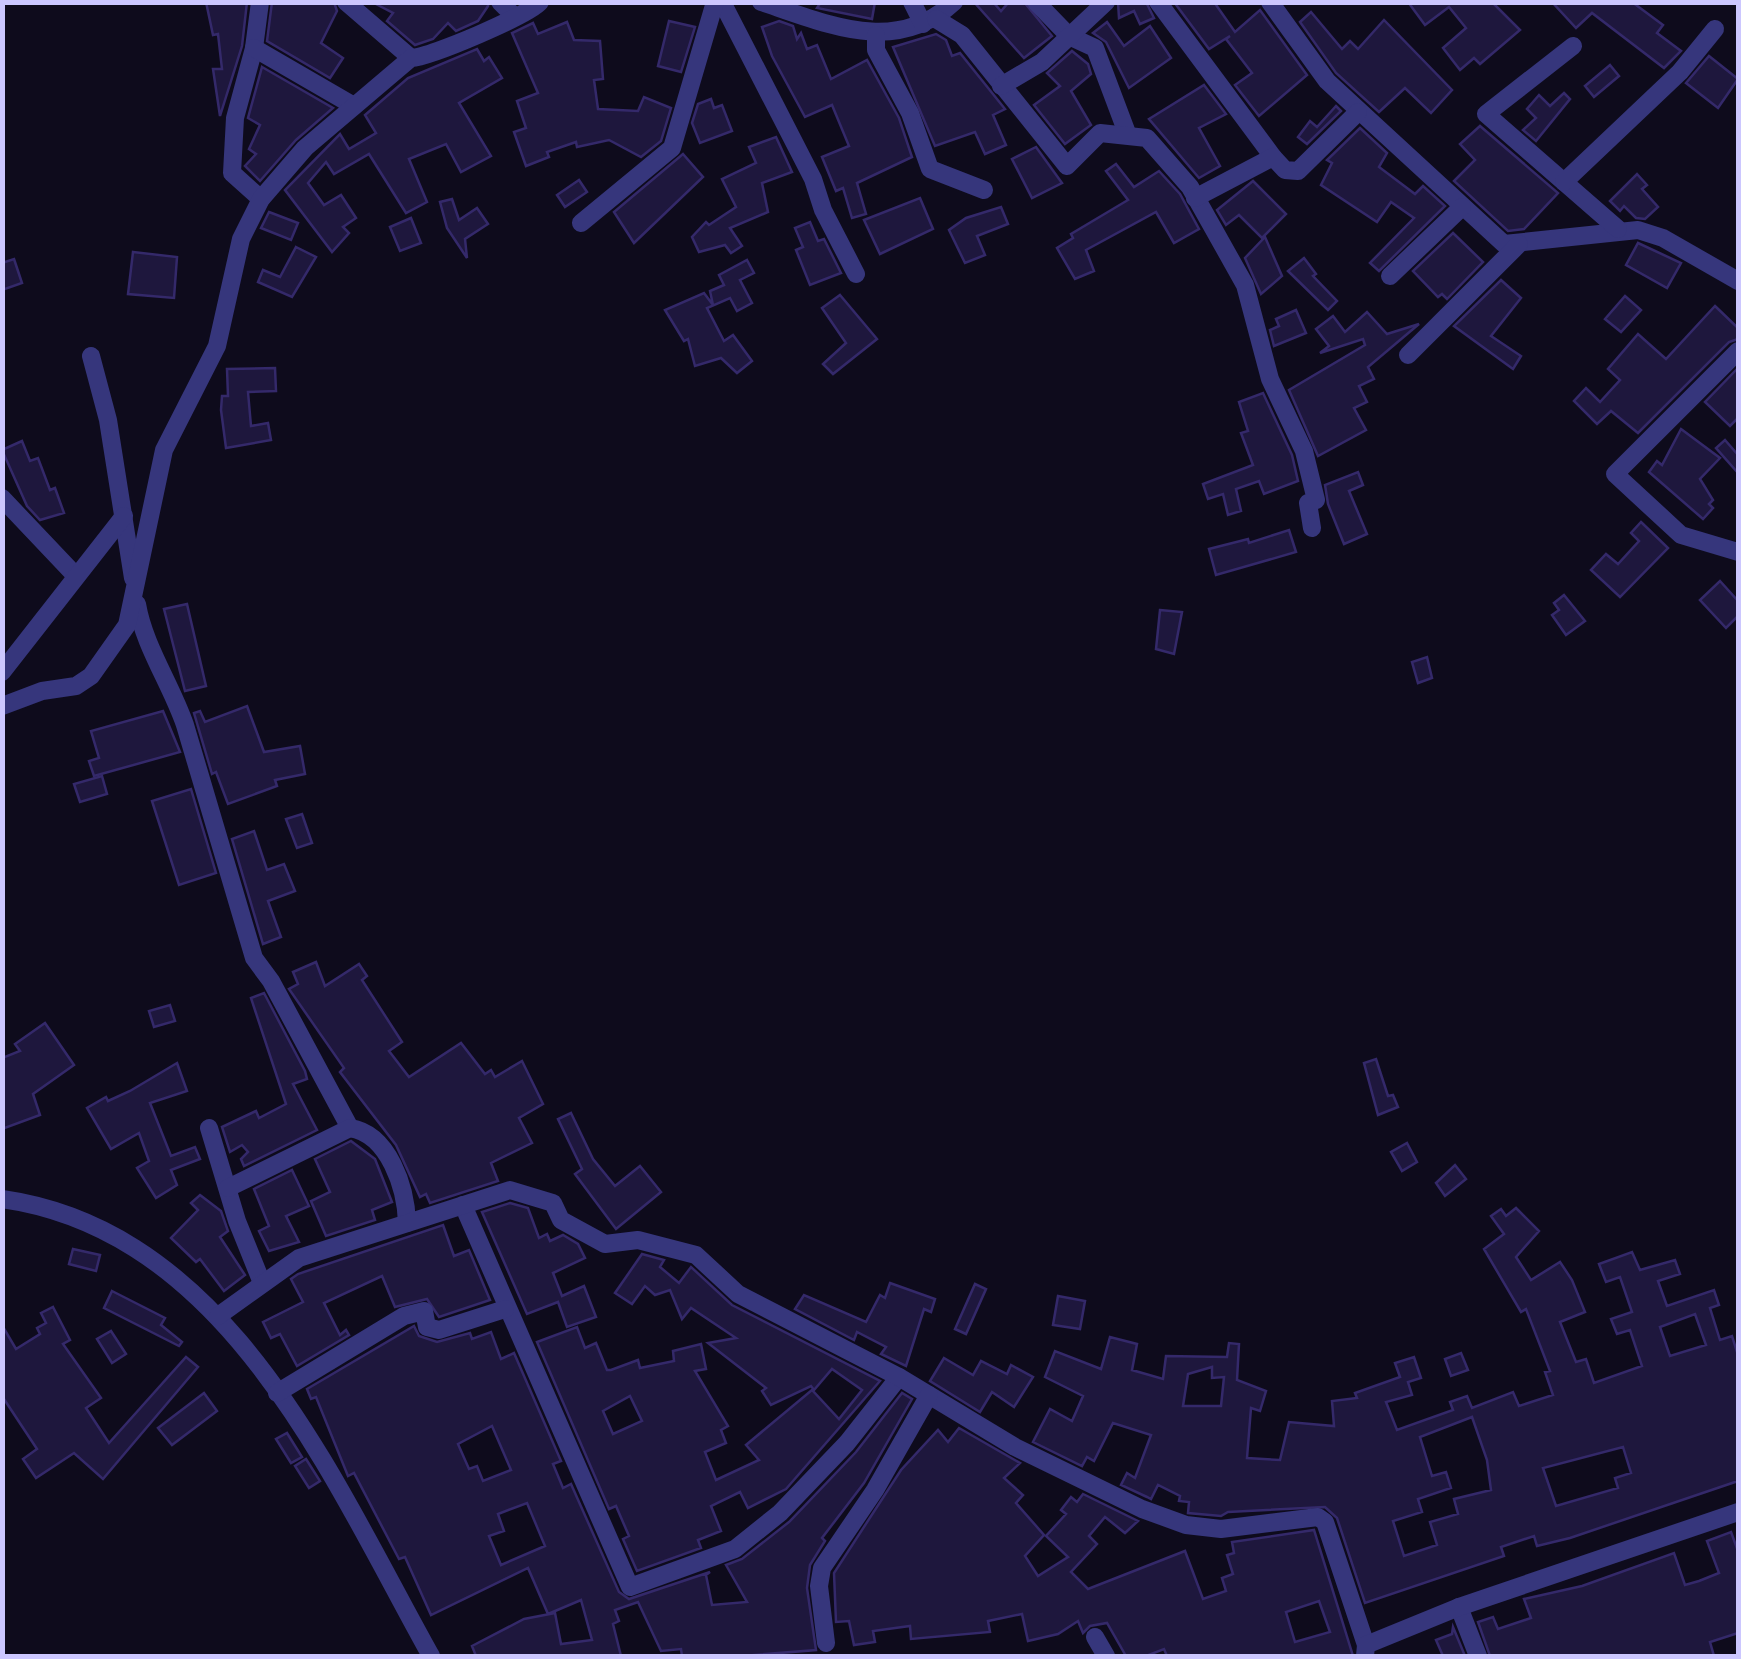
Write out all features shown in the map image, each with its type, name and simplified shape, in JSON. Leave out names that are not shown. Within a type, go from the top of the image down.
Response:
[{"type":"street","points":[[260,2],[254,48],[235,118],[232,173],[261,198]]},
{"type":"street","points":[[346,2],[411,58]]},
{"type":"street","points":[[500,2],[515,17]]},
{"type":"street","points":[[2,706],[42,692],[76,686],[91,676],[127,625],[164,450],[218,346],[242,239],[261,198],[282,170],[411,58],[432,57],[533,10],[540,2]]},
{"type":"street","points":[[581,223],[672,148],[718,2]]},
{"type":"street","points":[[718,2],[797,145],[856,274]]},
{"type":"street","points":[[761,2],[850,32],[876,35],[929,22],[954,2]]},
{"type":"street","points":[[912,2],[929,22],[962,35],[1068,166],[1100,133],[1127,133],[1148,138],[1177,169],[1245,285],[1270,379],[1304,451],[1316,500],[1308,503],[1312,528]]},
{"type":"street","points":[[1036,2],[1069,36],[1095,48],[1127,133]]},
{"type":"street","points":[[1000,86],[1042,62],[1106,2]]},
{"type":"street","points":[[1158,2],[1286,170],[1298,171],[1358,112]]},
{"type":"street","points":[[1270,2],[1328,80],[1358,112],[1504,244],[1618,229],[1663,238],[1738,281]]},
{"type":"street","points":[[1564,182],[1680,72],[1715,30]]},
{"type":"street","points":[[876,35],[876,50],[910,112],[930,169],[984,190]]},
{"type":"street","points":[[1573,46],[1486,114],[1618,229]]},
{"type":"street","points":[[254,48],[354,106]]},
{"type":"street","points":[[1195,198],[1273,157]]},
{"type":"street","points":[[1390,276],[1462,206]]},
{"type":"street","points":[[1408,356],[1519,244]]},
{"type":"street","points":[[1738,351],[1615,474],[1681,535],[1738,552]]},
{"type":"street","points":[[91,356],[124,516],[141,626],[172,686],[185,724],[254,958],[271,981],[350,1128]]},
{"type":"street","points":[[2,498],[75,575]]},
{"type":"street","points":[[2,672],[124,516]]},
{"type":"street","points":[[208,1128],[262,1283]]},
{"type":"street","points":[[228,1188],[350,1128],[374,1135],[406,1198],[407,1223]]},
{"type":"street","points":[[218,1316],[299,1258],[510,1190],[533,1194],[553,1203],[561,1220],[605,1244],[638,1240],[696,1255],[738,1294],[899,1377],[1083,1482],[1186,1524],[1221,1530],[1318,1517],[1324,1522],[1365,1651],[1459,1607],[1738,1512]]},
{"type":"street","points":[[2,1199],[51,1206],[128,1242],[218,1316],[277,1393],[432,1656]]},
{"type":"street","points":[[464,1205],[505,1309],[535,1365],[630,1587],[734,1549],[780,1513],[847,1443],[899,1377]]},
{"type":"street","points":[[277,1393],[404,1316],[424,1311],[427,1327],[440,1330],[505,1309]]},
{"type":"street","points":[[826,1643],[819,1586],[822,1568],[884,1475],[929,1395]]},
{"type":"street","points":[[1459,1607],[1478,1656]]},
{"type":"street","points":[[1094,1637],[1106,1656]]},
{"type":"building","points":[[206,2],[247,2],[242,46],[220,116],[213,69],[222,69],[218,34],[213,35]]},
{"type":"building","points":[[272,2],[334,2],[337,11],[321,43],[343,58],[330,78],[267,41]]},
{"type":"building","points":[[372,2],[488,2],[488,6],[478,21],[456,31],[448,23],[433,39],[415,45],[387,21],[393,13]]},
{"type":"building","points":[[821,2],[875,2],[872,19],[817,8]]},
{"type":"building","points":[[974,2],[993,2],[1001,11],[1009,2],[1024,2],[1052,36],[1024,58]]},
{"type":"building","points":[[1118,2],[1146,2],[1154,18],[1140,24],[1134,11],[1119,18]]},
{"type":"building","points":[[1174,2],[1214,2],[1235,32],[1260,10],[1307,75],[1259,116],[1235,85],[1252,73],[1226,39],[1230,36],[1209,49]]},
{"type":"building","points":[[1408,2],[1492,2],[1520,30],[1480,64],[1474,58],[1460,70],[1443,48],[1466,28],[1449,7],[1425,25]]},
{"type":"building","points":[[1552,2],[1632,2],[1663,25],[1657,33],[1681,51],[1664,68],[1592,13],[1576,28]]},
{"type":"building","points":[[1311,12],[1342,49],[1350,41],[1358,49],[1384,20],[1452,90],[1431,113],[1405,88],[1379,112],[1336,73],[1300,22]]},
{"type":"building","points":[[669,21],[695,27],[681,72],[658,66]]},
{"type":"building","points":[[779,21],[793,26],[797,39],[801,33],[807,49],[817,45],[831,79],[867,60],[899,118],[912,157],[857,183],[866,214],[852,218],[843,188],[836,191],[822,157],[849,146],[832,105],[805,117],[772,56],[762,27]]},
{"type":"building","points":[[567,22],[574,40],[600,41],[603,79],[594,80],[598,109],[638,111],[644,97],[671,108],[661,141],[641,157],[609,140],[577,147],[576,142],[547,152],[549,157],[526,166],[514,132],[526,128],[517,101],[538,93],[512,33],[533,23],[538,34]]},
{"type":"building","points":[[1107,22],[1124,46],[1150,26],[1171,58],[1129,88],[1106,42],[1093,33]]},
{"type":"building","points":[[936,34],[946,40],[952,56],[960,53],[1005,109],[993,115],[1006,145],[985,154],[975,132],[935,146],[893,47]]},
{"type":"building","points":[[477,49],[484,61],[489,57],[502,78],[459,103],[491,156],[461,172],[446,144],[409,159],[427,202],[406,213],[369,154],[334,174],[326,162],[308,183],[324,205],[341,195],[356,218],[343,227],[349,233],[332,252],[285,190],[340,134],[349,149],[376,133],[365,115],[408,78]]},
{"type":"building","points":[[1072,51],[1088,64],[1091,74],[1071,91],[1091,125],[1065,144],[1034,105],[1060,86],[1047,73]]},
{"type":"building","points":[[1709,56],[1738,79],[1718,108],[1686,83]]},
{"type":"building","points":[[1610,65],[1619,76],[1594,97],[1585,86]]},
{"type":"building","points":[[262,67],[333,108],[296,140],[260,181],[245,166],[256,154],[249,149],[260,125],[248,118]]},
{"type":"building","points":[[1204,85],[1226,114],[1199,128],[1220,166],[1199,178],[1149,119]]},
{"type":"building","points":[[1564,93],[1570,99],[1536,141],[1523,130],[1536,118],[1527,109],[1539,95],[1550,106]]},
{"type":"building","points":[[711,99],[714,108],[722,105],[732,131],[700,143],[692,123],[698,104]]},
{"type":"building","points":[[1336,106],[1341,111],[1307,144],[1298,137],[1310,121],[1317,127]]},
{"type":"building","points":[[1480,126],[1558,193],[1524,229],[1508,231],[1454,181],[1475,160],[1460,144]]},
{"type":"building","points":[[1360,128],[1387,153],[1379,167],[1415,194],[1423,186],[1445,206],[1379,271],[1370,263],[1414,218],[1391,202],[1377,222],[1321,185],[1332,163],[1327,160]]},
{"type":"building","points":[[776,137],[792,172],[762,183],[768,212],[730,228],[742,246],[731,253],[725,245],[699,252],[692,237],[706,222],[709,225],[736,207],[722,179],[756,163],[749,147]]},
{"type":"building","points":[[1036,147],[1062,183],[1032,198],[1012,159]]},
{"type":"building","points":[[683,154],[703,177],[634,243],[614,212]]},
{"type":"building","points":[[1116,164],[1134,187],[1159,171],[1180,194],[1199,229],[1174,243],[1156,212],[1086,250],[1094,271],[1075,279],[1057,248],[1073,238],[1071,234],[1128,200],[1106,171]]},
{"type":"building","points":[[1637,174],[1647,185],[1642,189],[1658,207],[1645,219],[1636,218],[1624,206],[1620,211],[1610,201]]},
{"type":"building","points":[[579,180],[587,192],[565,207],[557,195]]},
{"type":"building","points":[[1253,181],[1286,214],[1262,238],[1239,215],[1226,225],[1217,210]]},
{"type":"building","points":[[920,198],[933,229],[880,254],[864,220]]},
{"type":"building","points":[[452,199],[459,220],[477,208],[488,224],[465,239],[467,258],[447,228],[440,202]]},
{"type":"building","points":[[1001,207],[1008,224],[977,236],[985,255],[965,263],[949,230],[966,218]]},
{"type":"building","points":[[269,212],[298,223],[291,240],[261,228]]},
{"type":"building","points":[[411,218],[421,243],[400,251],[390,227]]},
{"type":"building","points":[[810,222],[818,241],[824,239],[841,273],[810,285],[796,250],[803,247],[795,228]]},
{"type":"building","points":[[1453,233],[1483,262],[1447,299],[1442,294],[1438,297],[1413,271]]},
{"type":"building","points":[[1265,237],[1282,276],[1261,294],[1245,258]]},
{"type":"building","points":[[1638,243],[1681,263],[1667,288],[1626,265]]},
{"type":"building","points":[[296,247],[316,257],[292,297],[258,282],[263,270],[280,277]]},
{"type":"building","points":[[133,252],[177,257],[174,298],[128,294]]},
{"type":"building","points":[[1304,258],[1316,274],[1313,276],[1337,301],[1328,310],[1288,271]]},
{"type":"building","points":[[14,259],[22,283],[2,290],[2,263]]},
{"type":"building","points":[[747,260],[754,273],[740,280],[752,303],[737,311],[730,298],[707,308],[724,341],[733,335],[752,361],[737,373],[721,358],[695,366],[688,339],[684,341],[665,310],[704,293],[713,305],[710,291],[724,285],[719,275]]},
{"type":"building","points":[[1501,280],[1521,298],[1491,336],[1521,356],[1513,369],[1454,326]]},
{"type":"building","points":[[840,295],[877,339],[833,374],[823,364],[846,343],[822,308]]},
{"type":"building","points":[[1625,296],[1641,310],[1621,332],[1605,319]]},
{"type":"building","points":[[1715,306],[1738,328],[1738,339],[1729,342],[1638,433],[1611,411],[1597,424],[1574,401],[1586,388],[1600,402],[1620,380],[1608,369],[1638,334],[1666,359]]},
{"type":"building","points":[[1296,310],[1306,333],[1274,346],[1270,330],[1279,326],[1276,319]]},
{"type":"building","points":[[1367,312],[1387,334],[1419,324],[1368,367],[1374,379],[1359,386],[1367,402],[1354,408],[1366,430],[1318,456],[1289,390],[1365,345],[1363,339],[1320,353],[1329,346],[1316,329],[1333,316],[1345,332]]},
{"type":"building","points":[[275,368],[276,391],[248,392],[251,426],[268,423],[271,440],[226,448],[221,410],[222,396],[228,396],[227,369]]},
{"type":"building","points":[[1738,368],[1738,418],[1730,426],[1705,402]]},
{"type":"building","points":[[1263,393],[1292,455],[1298,481],[1264,494],[1259,481],[1236,489],[1241,511],[1228,515],[1223,494],[1208,499],[1203,484],[1253,465],[1241,433],[1248,431],[1239,402]]},
{"type":"building","points":[[1681,429],[1720,458],[1700,479],[1713,500],[1709,504],[1713,508],[1703,519],[1649,472],[1657,461],[1662,465]]},
{"type":"building","points":[[1725,440],[1738,455],[1738,473],[1716,448]]},
{"type":"building","points":[[22,441],[30,461],[38,458],[64,513],[40,520],[27,506],[2,450]]},
{"type":"building","points":[[1358,472],[1363,485],[1349,491],[1367,534],[1344,544],[1325,485]]},
{"type":"building","points":[[1641,522],[1668,548],[1620,597],[1591,570],[1606,554],[1618,564],[1639,541],[1631,533]]},
{"type":"building","points":[[1289,530],[1296,552],[1216,575],[1209,549],[1248,539],[1249,543]]},
{"type":"building","points":[[1720,581],[1738,601],[1738,616],[1726,628],[1700,600]]},
{"type":"building","points":[[1564,595],[1585,621],[1566,635],[1552,615],[1559,610],[1554,603]]},
{"type":"building","points":[[187,604],[206,686],[185,691],[164,609]]},
{"type":"building","points":[[1160,610],[1182,612],[1174,654],[1156,649]]},
{"type":"building","points":[[1427,657],[1432,678],[1418,683],[1412,662]]},
{"type":"building","points":[[247,706],[264,752],[300,746],[305,774],[275,780],[277,786],[228,804],[216,772],[212,774],[194,713],[200,711],[205,722]]},
{"type":"building","points":[[163,711],[180,752],[94,776],[89,761],[99,758],[91,731]]},
{"type":"building","points":[[102,776],[107,794],[80,802],[74,784]]},
{"type":"building","points":[[191,789],[216,873],[179,885],[152,801]]},
{"type":"building","points":[[302,814],[312,843],[297,848],[286,819]]},
{"type":"building","points":[[254,831],[267,870],[284,864],[295,891],[268,901],[281,937],[263,944],[232,839]]},
{"type":"building","points":[[316,962],[325,986],[359,964],[367,976],[362,980],[402,1042],[389,1051],[409,1077],[461,1043],[485,1074],[491,1070],[495,1077],[522,1061],[543,1104],[519,1118],[532,1143],[491,1163],[498,1181],[430,1203],[426,1194],[420,1197],[396,1145],[340,1072],[344,1068],[289,989],[298,984],[293,972]]},
{"type":"building","points":[[264,993],[305,1071],[307,1079],[293,1084],[317,1130],[244,1166],[241,1159],[248,1152],[242,1145],[230,1152],[222,1127],[256,1111],[259,1118],[286,1104],[251,998]]},
{"type":"building","points":[[170,1005],[175,1021],[154,1027],[149,1011]]},
{"type":"building","points":[[45,1023],[74,1065],[33,1094],[40,1115],[2,1129],[2,1058],[20,1051],[15,1044]]},
{"type":"building","points":[[1376,1059],[1388,1096],[1393,1095],[1398,1107],[1378,1115],[1364,1063]]},
{"type":"building","points":[[177,1063],[187,1091],[150,1103],[171,1156],[195,1147],[200,1159],[171,1170],[177,1185],[156,1198],[137,1168],[149,1161],[139,1133],[111,1149],[87,1108],[106,1097],[108,1101],[130,1091]]},
{"type":"building","points":[[571,1113],[593,1159],[615,1186],[640,1166],[661,1192],[616,1229],[575,1174],[582,1169],[558,1119]]},
{"type":"building","points":[[351,1141],[375,1159],[392,1202],[372,1210],[375,1220],[326,1236],[311,1201],[330,1192],[315,1159]]},
{"type":"building","points":[[1407,1143],[1417,1162],[1402,1171],[1391,1152]]},
{"type":"building","points":[[1455,1165],[1466,1179],[1445,1196],[1436,1183]]},
{"type":"building","points":[[292,1170],[309,1206],[286,1216],[299,1242],[269,1251],[259,1231],[269,1226],[254,1189]]},
{"type":"building","points":[[200,1195],[221,1211],[228,1231],[220,1237],[245,1275],[224,1291],[200,1259],[196,1262],[171,1238],[198,1210],[191,1203]]},
{"type":"building","points":[[510,1203],[528,1208],[539,1238],[547,1234],[550,1241],[563,1235],[578,1244],[585,1258],[553,1273],[562,1296],[584,1286],[596,1317],[567,1327],[558,1302],[527,1314],[482,1212]]},
{"type":"building","points":[[1516,1208],[1539,1231],[1516,1257],[1531,1280],[1560,1262],[1572,1280],[1585,1312],[1560,1322],[1576,1362],[1586,1359],[1594,1383],[1642,1366],[1630,1330],[1617,1334],[1611,1319],[1632,1312],[1620,1277],[1606,1282],[1599,1264],[1632,1252],[1640,1270],[1675,1260],[1680,1274],[1658,1281],[1667,1306],[1714,1290],[1719,1305],[1710,1308],[1720,1340],[1732,1336],[1738,1355],[1738,1481],[1570,1538],[1537,1546],[1534,1536],[1501,1547],[1504,1556],[1365,1603],[1337,1518],[1325,1507],[1228,1512],[1221,1516],[1188,1513],[1189,1502],[1179,1501],[1180,1496],[1158,1485],[1151,1499],[1121,1485],[1127,1473],[1135,1478],[1151,1435],[1113,1423],[1094,1461],[1087,1457],[1082,1466],[1033,1442],[1050,1409],[1072,1421],[1083,1396],[1045,1377],[1055,1351],[1101,1369],[1110,1337],[1137,1344],[1132,1370],[1163,1379],[1166,1356],[1227,1357],[1229,1343],[1239,1344],[1237,1380],[1266,1391],[1260,1411],[1251,1408],[1247,1458],[1280,1460],[1289,1422],[1334,1426],[1332,1401],[1357,1398],[1355,1393],[1400,1377],[1395,1363],[1414,1357],[1421,1378],[1408,1382],[1412,1395],[1386,1402],[1397,1430],[1453,1410],[1450,1402],[1467,1396],[1472,1408],[1513,1392],[1519,1406],[1553,1395],[1545,1372],[1550,1371],[1526,1309],[1521,1312],[1484,1249],[1504,1234],[1491,1216],[1501,1209],[1506,1216]],"holes":[[[1695,1314],[1706,1345],[1670,1356],[1660,1327]],[[1212,1367],[1212,1378],[1224,1377],[1221,1406],[1183,1406],[1188,1374]],[[1472,1417],[1487,1460],[1491,1490],[1454,1499],[1458,1514],[1430,1522],[1437,1545],[1404,1556],[1393,1521],[1422,1512],[1418,1499],[1451,1488],[1446,1472],[1432,1476],[1420,1437]],[[1623,1447],[1631,1473],[1615,1478],[1618,1488],[1556,1506],[1543,1468]]]},
{"type":"building","points":[[443,1225],[454,1256],[469,1250],[490,1300],[439,1317],[427,1299],[395,1307],[382,1276],[324,1303],[340,1335],[346,1330],[349,1335],[297,1366],[280,1334],[271,1338],[263,1322],[303,1302],[291,1279],[298,1274]]},
{"type":"building","points":[[73,1249],[100,1255],[96,1271],[69,1264]]},
{"type":"building","points":[[642,1254],[664,1260],[660,1267],[679,1283],[691,1267],[732,1305],[880,1381],[786,1489],[748,1508],[740,1492],[711,1506],[721,1531],[698,1540],[701,1548],[637,1571],[623,1539],[629,1536],[616,1506],[609,1509],[537,1342],[577,1327],[585,1348],[596,1343],[607,1370],[638,1360],[640,1368],[674,1361],[673,1351],[701,1344],[706,1369],[695,1371],[728,1426],[721,1430],[726,1443],[705,1452],[716,1480],[759,1460],[746,1445],[812,1390],[839,1419],[862,1390],[832,1369],[814,1390],[811,1386],[771,1405],[762,1391],[766,1388],[708,1343],[736,1338],[691,1308],[682,1319],[670,1290],[655,1295],[645,1286],[632,1304],[615,1293]],"holes":[[[630,1396],[642,1421],[613,1434],[603,1411]]]},
{"type":"building","points":[[890,1283],[935,1299],[931,1312],[924,1309],[906,1366],[881,1354],[886,1347],[857,1332],[854,1340],[795,1309],[804,1295],[866,1322],[880,1295],[885,1298]]},
{"type":"building","points":[[975,1284],[986,1289],[966,1334],[955,1329]]},
{"type":"building","points":[[112,1291],[165,1318],[161,1325],[182,1342],[179,1346],[104,1308]]},
{"type":"building","points":[[1058,1296],[1085,1301],[1080,1329],[1053,1325]]},
{"type":"building","points":[[53,1307],[70,1340],[63,1344],[101,1398],[86,1408],[109,1443],[186,1357],[198,1367],[103,1479],[74,1453],[36,1478],[23,1459],[37,1449],[2,1396],[2,1325],[16,1349],[40,1334],[37,1328],[46,1323],[41,1313]]},
{"type":"building","points":[[414,1326],[419,1336],[437,1342],[470,1333],[472,1339],[491,1332],[501,1359],[514,1353],[561,1461],[553,1464],[563,1488],[571,1484],[619,1592],[629,1599],[710,1572],[706,1575],[712,1605],[747,1602],[726,1565],[742,1559],[789,1522],[856,1452],[902,1393],[912,1399],[864,1483],[822,1538],[825,1541],[810,1565],[807,1588],[816,1650],[742,1656],[682,1656],[681,1649],[661,1651],[638,1602],[615,1610],[619,1621],[613,1624],[621,1656],[476,1656],[472,1646],[524,1619],[555,1613],[561,1644],[592,1640],[581,1600],[548,1614],[528,1568],[431,1615],[405,1557],[399,1559],[354,1473],[348,1476],[316,1397],[311,1399],[307,1389]],"holes":[[[492,1426],[511,1470],[483,1481],[477,1466],[469,1469],[458,1444]],[[527,1503],[545,1546],[501,1565],[489,1536],[504,1531],[498,1514]]]},
{"type":"building","points":[[111,1331],[126,1354],[112,1363],[97,1339]]},
{"type":"building","points":[[1461,1353],[1468,1370],[1451,1376],[1445,1359]]},
{"type":"building","points":[[944,1358],[973,1375],[981,1361],[1007,1374],[1011,1365],[1033,1377],[1014,1407],[992,1392],[980,1412],[930,1381]]},
{"type":"building","points":[[204,1393],[217,1411],[172,1445],[158,1428]]},
{"type":"building","points":[[959,1428],[1020,1463],[1004,1478],[1023,1495],[1016,1503],[1044,1535],[1025,1556],[1038,1576],[1068,1557],[1046,1536],[1066,1514],[1061,1510],[1071,1497],[1077,1502],[1083,1494],[1138,1521],[1125,1533],[1105,1517],[1089,1536],[1097,1544],[1071,1572],[1088,1589],[1185,1551],[1203,1599],[1226,1591],[1222,1578],[1233,1574],[1227,1555],[1234,1553],[1232,1542],[1314,1530],[1353,1656],[1167,1656],[1164,1649],[1146,1656],[1126,1656],[1107,1623],[1090,1626],[1083,1633],[1078,1621],[1058,1634],[1028,1641],[1022,1614],[988,1621],[990,1632],[911,1639],[910,1626],[873,1631],[875,1642],[854,1645],[849,1621],[836,1622],[834,1573],[901,1470],[938,1430],[948,1442]],"holes":[[[1319,1601],[1330,1632],[1295,1642],[1286,1612]]]},
{"type":"building","points":[[287,1433],[302,1457],[291,1463],[276,1439]]},
{"type":"building","points":[[306,1459],[320,1481],[309,1488],[295,1466]]},
{"type":"building","points":[[1731,1532],[1738,1551],[1738,1633],[1710,1642],[1714,1656],[1490,1656],[1478,1622],[1493,1617],[1498,1629],[1531,1618],[1524,1599],[1582,1586],[1674,1553],[1685,1585],[1699,1581],[1719,1573],[1707,1541]]},
{"type":"building","points":[[1453,1627],[1465,1656],[1443,1656],[1436,1640],[1452,1634]]}]
